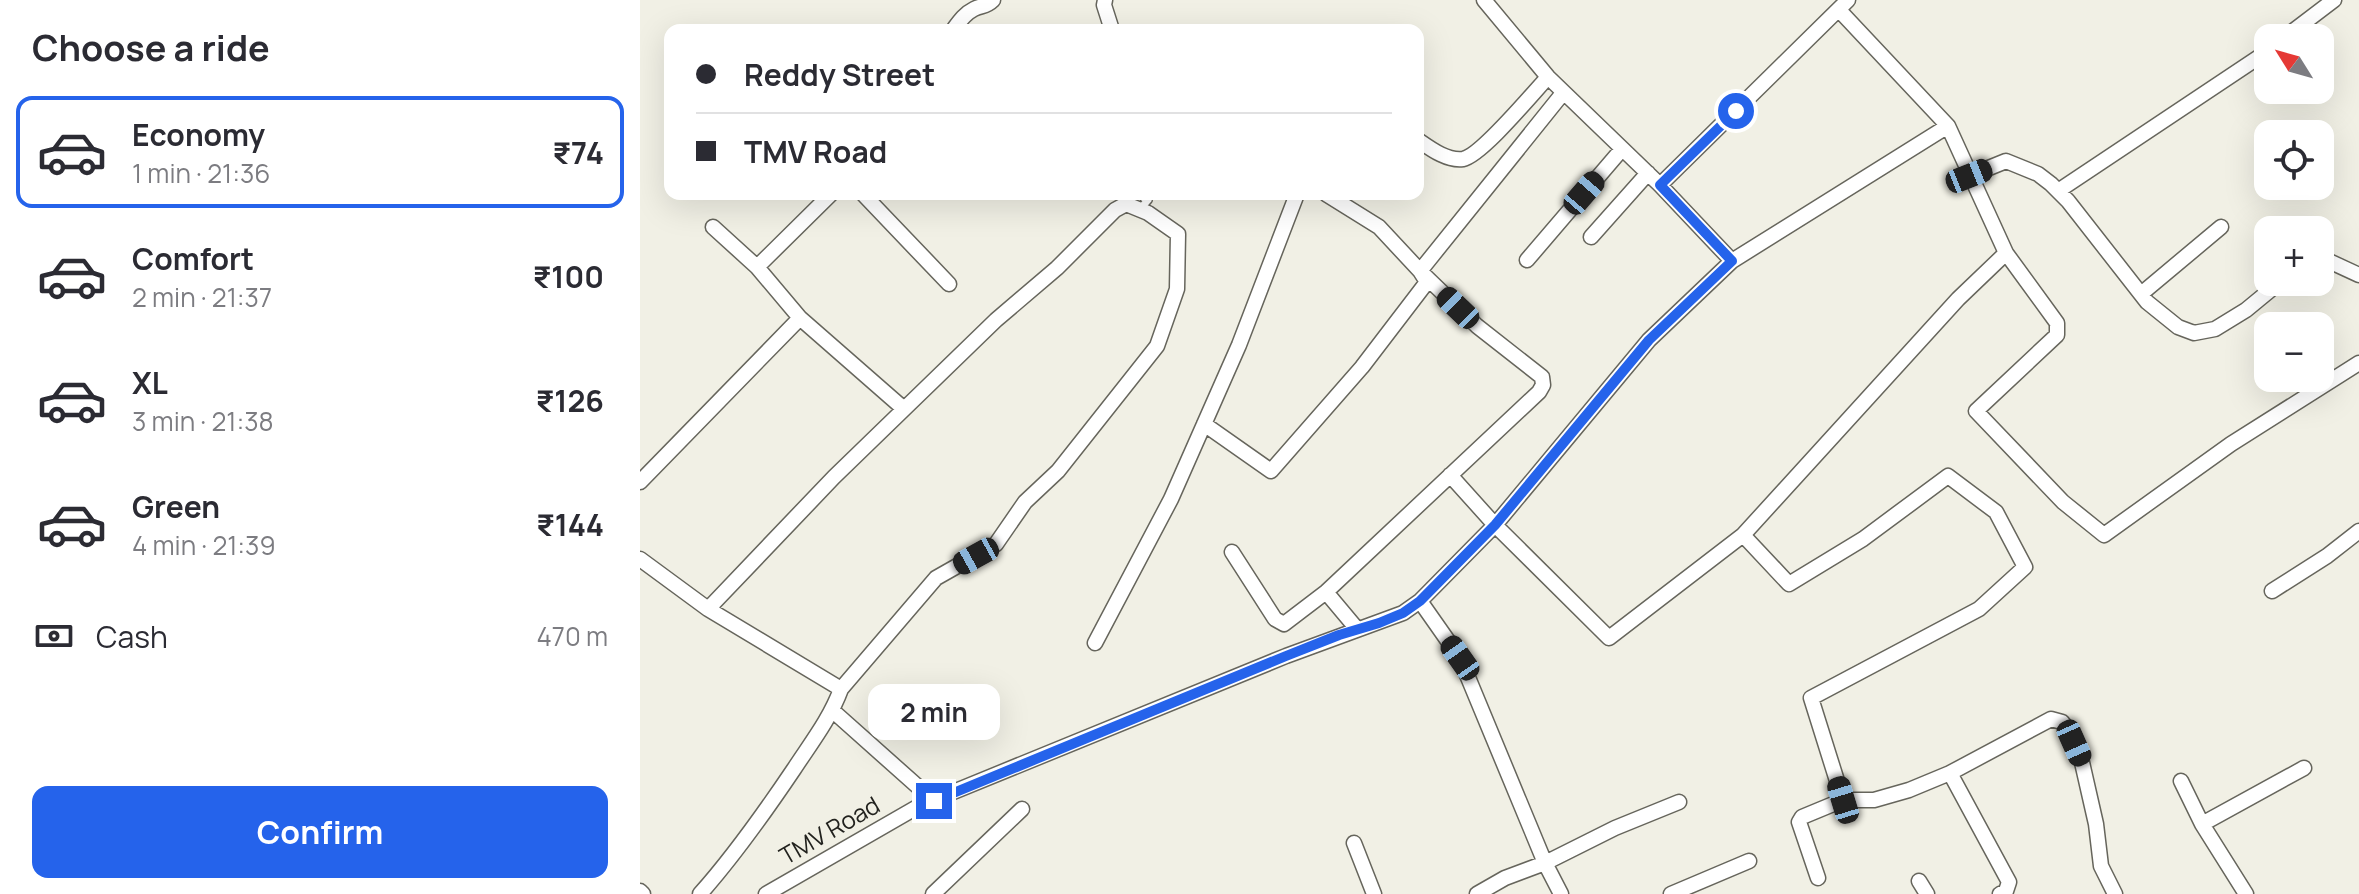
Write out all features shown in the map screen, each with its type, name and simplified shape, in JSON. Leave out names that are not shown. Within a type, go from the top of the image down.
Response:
[{"type":"street","points":[[957,24],[968,4],[989,5],[993,0]]},
{"type":"street","points":[[1105,0],[1110,24]]},
{"type":"street","points":[[1484,0],[1563,93],[1648,173],[1732,261]]},
{"type":"street","points":[[2302,24],[2334,0]]},
{"type":"street","points":[[1660,185],[1844,5],[1948,126],[2006,253],[2057,323],[2057,335],[1976,411],[2063,502],[2104,535],[2231,444],[2359,363]]},
{"type":"street","points":[[2058,191],[2254,60]]},
{"type":"street","points":[[1424,144],[1443,156],[1464,159],[1479,151],[1548,77]]},
{"type":"street","points":[[1420,271],[1563,93]]},
{"type":"street","name":"TMV Road","points":[[766,894],[919,806],[1171,702],[1403,613],[1420,601],[1495,525],[1649,340],[1732,261],[1948,126]]},
{"type":"street","points":[[1527,260],[1622,149]]},
{"type":"street","points":[[1969,176],[2006,161],[2038,174],[2058,191],[2141,294],[2162,316],[2178,327],[2194,333],[2215,329],[2263,296]]},
{"type":"street","points":[[1591,237],[1648,173]]},
{"type":"street","points":[[757,267],[825,200]]},
{"type":"street","points":[[869,200],[949,284]]},
{"type":"street","points":[[1095,643],[1171,499],[1239,345],[1295,200]]},
{"type":"street","points":[[1232,552],[1279,623],[1284,624],[1326,592],[1539,392],[1543,380],[1477,326],[1379,227],[1336,200]]},
{"type":"street","points":[[700,894],[721,871],[778,792],[833,711],[841,689],[936,578],[996,544],[1025,502],[1058,471],[1157,346],[1177,289],[1178,234],[1138,202],[1115,210],[834,477],[708,609]]},
{"type":"street","points":[[713,227],[757,267],[800,318],[904,409]]},
{"type":"street","points":[[2141,294],[2221,227]]},
{"type":"street","points":[[1450,475],[1495,525],[1609,638],[1743,535],[1958,299],[2006,253]]},
{"type":"street","points":[[2334,263],[2359,275]]},
{"type":"street","points":[[1204,424],[1271,471],[1362,367],[1427,282],[1420,271]]},
{"type":"street","points":[[640,482],[800,318]]},
{"type":"street","points":[[1743,535],[1789,584],[1863,539],[1948,476],[1996,512],[2025,567],[1979,609],[1811,698],[1843,800]]},
{"type":"street","points":[[2272,591],[2327,556],[2359,531]]},
{"type":"street","points":[[640,559],[708,609],[841,689]]},
{"type":"street","points":[[1326,592],[1357,629]]},
{"type":"street","points":[[1420,601],[1460,658],[1545,863],[1561,894]]},
{"type":"street","points":[[833,711],[934,801]]},
{"type":"street","points":[[1818,878],[1799,822],[1805,816],[1843,800],[1874,800],[1909,790],[1950,773],[2051,719],[2062,722],[2081,758],[2096,824],[2101,866],[2115,894]]},
{"type":"street","points":[[2202,824],[2304,768]]},
{"type":"street","points":[[1950,773],[2009,882],[2006,891],[2000,894]]},
{"type":"street","points":[[2181,781],[2202,824],[2246,894]]},
{"type":"street","points":[[1477,894],[1505,878],[1679,802]]},
{"type":"street","points":[[933,894],[1022,809]]},
{"type":"street","points":[[1354,843],[1374,894]]},
{"type":"street","points":[[1671,894],[1749,861]]},
{"type":"route","points":[[934,801],[1286,656],[1379,623],[1403,613],[1420,601],[1495,525],[1649,340],[1732,261],[1660,185],[1736,111]]}]
